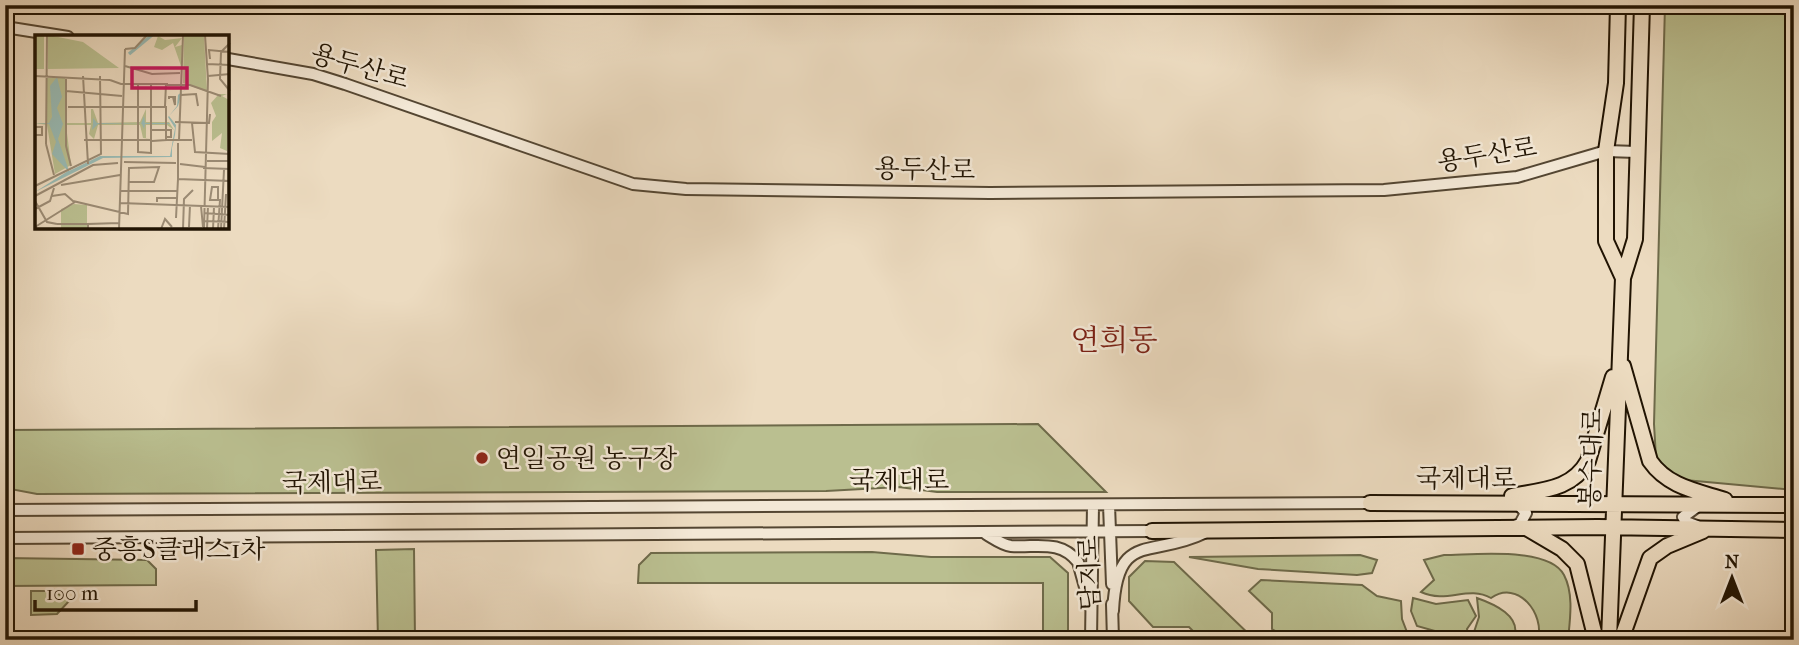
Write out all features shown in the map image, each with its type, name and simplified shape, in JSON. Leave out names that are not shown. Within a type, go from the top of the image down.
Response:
[{"type":"main road","name":"봉수대로","points":[[1618,5],[1615,83],[1606,151],[1606,241],[1623,278]]},
{"type":"main road","name":"봉수대로","points":[[1609,640],[1623,278],[1635,239],[1643,5]]},
{"type":"main road","points":[[1476,502],[1560,487],[1581,474],[1588,461],[1619,355]]},
{"type":"main road","points":[[1619,355],[1650,461],[1658,473],[1680,486],[1740,505]]},
{"type":"main road","name":"국제대로","points":[[1370,503],[1794,505]]},
{"type":"main road","name":"국제대로","points":[[1152,531],[1204,533],[1614,527],[1794,530]]},
{"type":"main road","points":[[1527,528],[1563,549],[1577,564],[1596,640]]},
{"type":"main road","points":[[1621,640],[1650,558],[1667,546],[1706,529]]},
{"type":"street","points":[[5,26],[57,35]]},
{"type":"street","name":"용두산로","points":[[229,59],[313,74],[634,184],[686,189],[990,193],[1384,190],[1517,177],[1606,151],[1637,152]]},
{"type":"street","points":[[1509,528],[1520,524],[1527,513],[1522,506],[1513,502]]},
{"type":"street","name":"국제대로","points":[[5,510],[392,505],[1370,503]]},
{"type":"street","points":[[1091,640],[1093,505]]},
{"type":"street","name":"담지로","points":[[1109,505],[1113,640]]},
{"type":"street","points":[[1706,529],[1686,522],[1683,517],[1692,509],[1711,505]]},
{"type":"street","name":"국제대로","points":[[5,538],[1152,531]]},
{"type":"street","points":[[983,533],[1008,546],[1056,546],[1073,556],[1079,562],[1091,609]]},
{"type":"street","points":[[1113,611],[1119,572],[1134,553],[1154,545],[1181,544],[1204,533]]},
{"type":"street","points":[[1091,609],[1096,586],[1102,582],[1113,611]]},
{"type":"green space","points":[[1665,5],[1794,5],[1794,490],[1685,480],[1666,471],[1656,458],[1654,424]]},
{"type":"green space","points":[[1038,424],[1106,492],[937,492],[899,487],[826,491],[37,494],[5,488],[5,430]]},
{"type":"green space","points":[[414,549],[415,640],[378,640],[376,550]]},
{"type":"green space","points":[[872,552],[931,557],[1050,557],[1068,573],[1068,640],[1043,640],[1043,583],[638,583],[639,565],[651,553]]},
{"type":"green space","points":[[1509,554],[1543,560],[1556,566],[1564,575],[1569,590],[1568,640],[1538,640],[1539,630],[1533,610],[1520,596],[1511,593],[1501,593],[1491,598],[1474,593],[1440,596],[1421,592],[1434,580],[1424,560],[1444,555]]},
{"type":"green space","points":[[1360,555],[1377,560],[1372,573],[1357,575],[1258,569],[1189,557]]},
{"type":"green space","points":[[5,558],[147,560],[156,569],[156,585],[5,586]]},
{"type":"green space","points":[[1145,561],[1174,562],[1255,640],[1202,640],[1189,627],[1153,627],[1129,601],[1129,577]]},
{"type":"green space","points":[[1261,580],[1362,585],[1377,596],[1401,601],[1402,619],[1410,640],[1290,640],[1272,629],[1272,613],[1249,591]]},
{"type":"green space","points":[[31,591],[53,591],[70,600],[57,614],[31,615]]},
{"type":"green space","points":[[1413,598],[1436,604],[1468,600],[1476,616],[1467,629],[1468,635],[1449,635],[1417,626],[1411,611]]},
{"type":"green space","points":[[1477,598],[1498,607],[1510,617],[1514,623],[1514,638],[1491,640],[1473,635],[1479,617]]},
{"type":"place","name":"연일공원 농구장","points":[[482,458]]},
{"type":"place","name":"중흥S클래스1차","points":[[78,549]]},
{"type":"district","name":"연희동","points":[[1114,340]]}]
